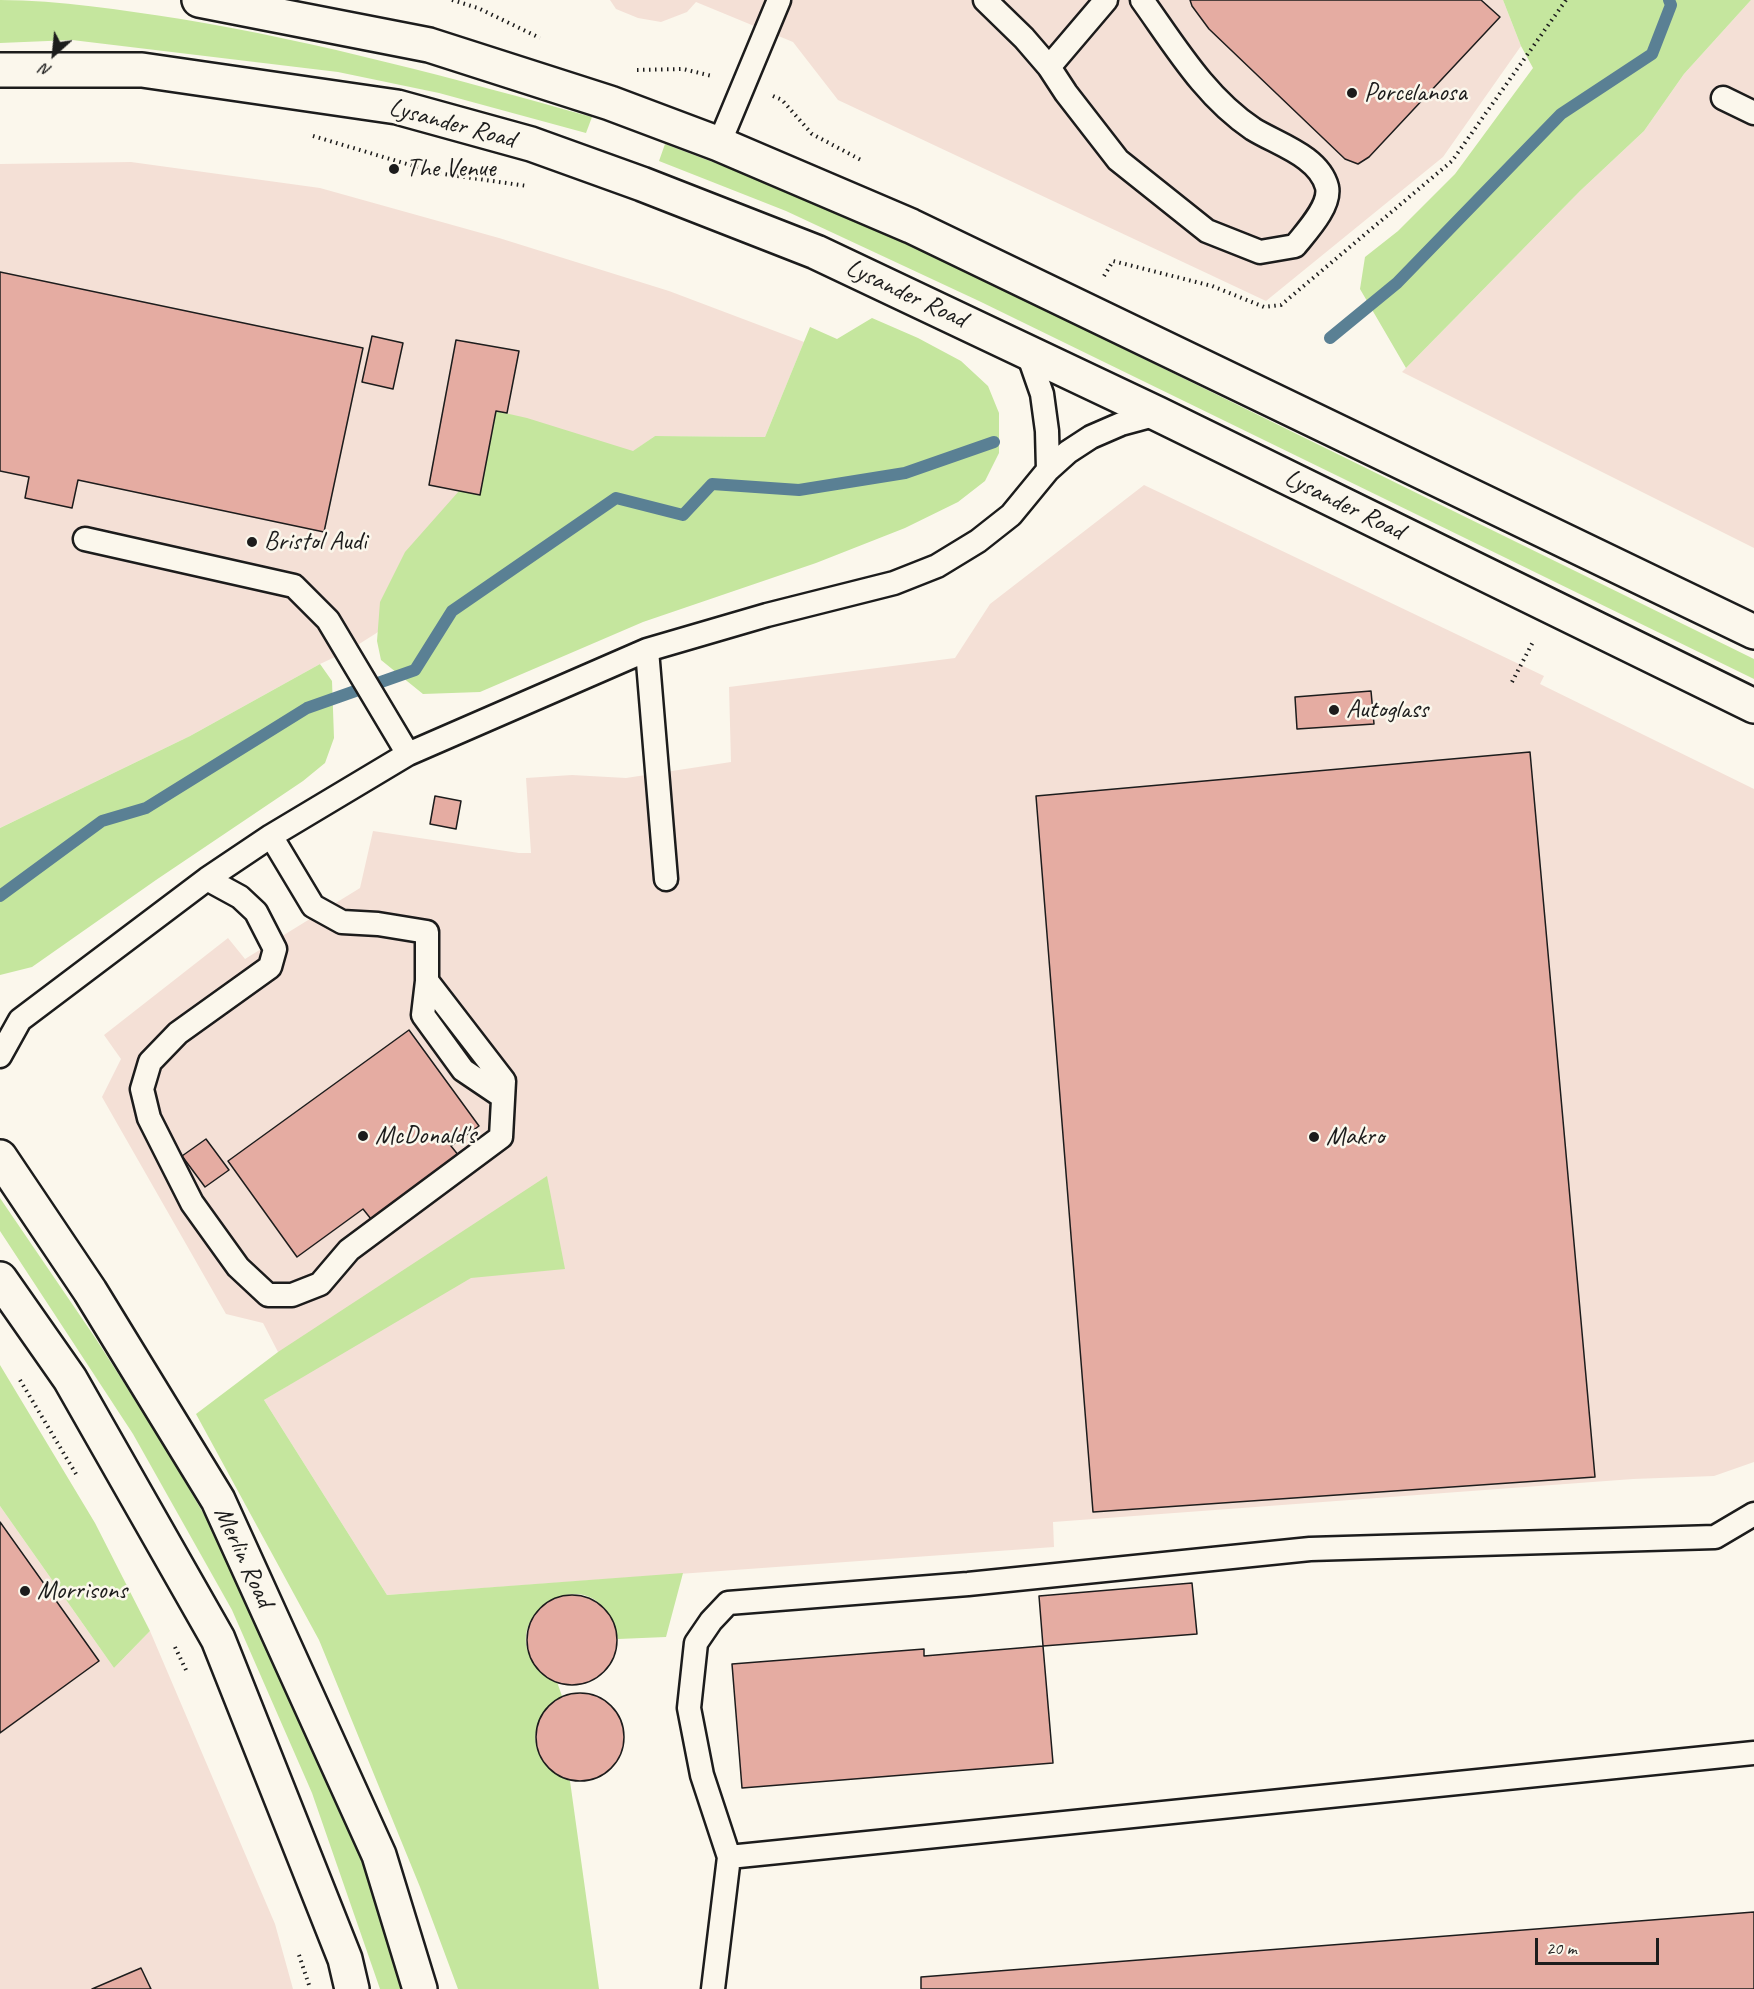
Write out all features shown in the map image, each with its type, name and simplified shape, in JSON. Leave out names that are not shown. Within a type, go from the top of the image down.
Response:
[{"type":"street","points":[[199,0],[429,45],[610,103],[719,144],[911,226],[1754,632]]},
{"type":"street","name":"Lysander Road","points":[[0,70],[142,70],[397,107],[531,144],[664,192],[816,252],[1027,351],[1754,706]]},
{"type":"street","name":"Merlin Road","points":[[0,1157],[90,1291],[218,1500],[379,1855],[420,1989]]},
{"type":"street","points":[[0,1279],[70,1379],[218,1638],[345,1959],[352,1989]]},
{"type":"lane","points":[[719,144],[779,0]]},
{"type":"lane","points":[[986,0],[1049,67],[1066,93],[1118,160],[1207,231],[1260,252],[1295,246],[1320,216],[1328,190],[1323,174],[1309,161],[1251,128],[1209,92],[1142,0]]},
{"type":"lane","points":[[1049,67],[1106,0]]},
{"type":"lane","points":[[1723,98],[1754,113]]},
{"type":"lane","points":[[1027,351],[1042,394],[1047,431],[1048,470]]},
{"type":"lane","points":[[0,1056],[10,1021],[207,879],[271,836],[408,754],[647,650],[767,615],[894,583],[938,566],[978,541],[1011,515],[1048,470],[1068,452],[1090,437],[1121,424],[1158,414]]},
{"type":"lane","points":[[85,539],[294,586],[328,620],[408,754]]},
{"type":"lane","points":[[647,650],[666,879]]},
{"type":"lane","points":[[207,879],[240,897],[256,912],[275,949],[270,967],[178,1033],[150,1062],[142,1089],[149,1118],[192,1203],[238,1267],[268,1295],[292,1296],[320,1284],[349,1250],[501,1137],[503,1097],[463,1070],[423,1015],[427,981],[427,933],[378,924],[342,922],[313,906],[271,836]]},
{"type":"lane","points":[[713,1989],[729,1857],[702,1775],[688,1708],[696,1643],[711,1621],[728,1603],[968,1584],[1310,1549],[1715,1537],[1754,1514]]},
{"type":"lane","points":[[729,1857],[1754,1753]]},
{"type":"path","points":[[305,134],[436,173],[528,186]]},
{"type":"path","points":[[1512,682],[1550,608]]},
{"type":"path","points":[[18,1377],[79,1479]]},
{"type":"path","points":[[174,1644],[189,1677]]},
{"type":"path","points":[[298,1950],[309,1989]]},
{"type":"shaded area","points":[[610,0],[1503,0],[1521,46],[1443,157],[1266,301],[838,100],[793,42],[696,2],[687,12],[661,22],[638,18],[616,9]]},
{"type":"shaded area","points":[[1751,0],[1754,0],[1754,548],[1402,372],[1580,191],[1644,131],[1684,74]]},
{"type":"shaded area","name":"Bristol Audi","points":[[131,162],[320,188],[499,238],[669,291],[804,342],[765,437],[655,436],[348,651],[320,664],[190,736],[0,828],[0,164]]},
{"type":"shaded area","points":[[1144,485],[1544,676],[1540,684],[1754,789],[1754,1462],[1714,1476],[1633,1479],[1053,1522],[1054,1547],[387,1595],[264,1400],[297,1380],[278,1352],[263,1323],[226,1314],[102,1097],[121,1059],[104,1035],[228,938],[245,959],[360,888],[373,831],[531,853],[526,778],[572,775],[626,778],[731,762],[729,687],[955,658],[990,604]]},
{"type":"shaded area","points":[[0,1506],[114,1668],[150,1631],[275,1924],[293,1989],[0,1989]]},
{"type":"green space","points":[[0,0],[90,6],[233,28],[388,62],[592,117],[586,133],[439,93],[338,72],[72,40],[0,43]]},
{"type":"green space","points":[[1503,0],[1751,0],[1684,74],[1644,131],[1580,191],[1406,368],[1360,289],[1365,257],[1398,231],[1455,174],[1533,68],[1521,46]]},
{"type":"green space","points":[[665,144],[771,184],[866,225],[996,286],[1754,659],[1754,679],[979,301],[786,211],[659,161]]},
{"type":"green space","points":[[872,318],[918,338],[961,361],[988,386],[999,413],[999,453],[985,481],[958,502],[905,528],[816,563],[643,622],[480,692],[423,694],[381,660],[377,641],[380,602],[405,552],[459,491],[480,495],[496,411],[527,418],[633,451],[655,436],[765,437],[810,327],[837,339]]},
{"type":"green space","points":[[320,664],[332,681],[334,738],[325,763],[303,781],[32,967],[0,975],[0,828],[190,736]]},
{"type":"green space","points":[[547,1176],[565,1269],[471,1278],[264,1400],[387,1595],[683,1573],[666,1637],[618,1639],[605,1610],[587,1596],[566,1595],[546,1604],[531,1620],[526,1640],[533,1662],[557,1682],[562,1696],[549,1706],[541,1717],[536,1729],[536,1742],[539,1753],[546,1764],[570,1781],[599,1989],[458,1989],[420,1887],[319,1640],[196,1414],[278,1352]]},
{"type":"green space","points":[[0,1198],[96,1339],[158,1436],[219,1540],[280,1666],[358,1848],[401,1989],[380,1989],[312,1793],[232,1610],[133,1434],[0,1231]]},
{"type":"green space","points":[[0,1365],[95,1523],[150,1631],[114,1668],[0,1506]]},
{"type":"building","name":"Porcelanosa","points":[[1190,0],[1481,0],[1500,17],[1369,157],[1358,164],[1345,159],[1209,29]]},
{"type":"building","points":[[0,272],[363,348],[324,532],[78,480],[72,508],[25,498],[29,477],[0,471]]},
{"type":"building","points":[[372,336],[403,343],[393,389],[362,382]]},
{"type":"building","points":[[456,340],[519,351],[507,413],[496,411],[480,495],[429,485]]},
{"type":"building","name":"Autoglass","points":[[1371,691],[1374,724],[1297,729],[1295,697]]},
{"type":"building","name":"Makro","points":[[1530,752],[1595,1477],[1093,1512],[1036,796]]},
{"type":"building","points":[[435,796],[461,801],[456,829],[430,824]]},
{"type":"building","name":"McDonald's","points":[[409,1030],[479,1126],[451,1146],[459,1156],[371,1219],[363,1209],[297,1257],[228,1161]]},
{"type":"building","points":[[206,1139],[229,1170],[205,1187],[182,1156]]},
{"type":"building","name":"Morrisons","points":[[0,1522],[99,1661],[0,1733]]},
{"type":"building","points":[[1192,1583],[1197,1634],[1043,1646],[1039,1596]]},
{"type":"building","points":[[572,1595],[589,1598],[604,1608],[614,1623],[617,1640],[614,1657],[604,1672],[589,1682],[572,1685],[555,1682],[540,1672],[530,1657],[527,1640],[530,1623],[540,1608],[555,1598]]},
{"type":"building","points":[[1043,1646],[1053,1763],[742,1788],[732,1664],[924,1649],[924,1656]]},
{"type":"building","points":[[580,1693],[605,1700],[617,1712],[624,1737],[617,1762],[605,1774],[580,1781],[555,1774],[543,1762],[536,1737],[543,1712],[555,1700]]},
{"type":"building","points":[[1754,1912],[1754,1989],[921,1989],[921,1977]]},
{"type":"building","points":[[141,1968],[151,1989],[92,1989]]},
{"type":"waterway","points":[[1330,338],[1397,283],[1561,114],[1652,54],[1671,5],[1669,0]]},
{"type":"waterway","points":[[0,896],[102,821],[146,808],[307,708],[415,670],[452,611],[616,498],[683,515],[712,484],[799,490],[905,473],[994,442]]},
{"type":"place","name":"Porcelanosa","points":[[1352,93]]},
{"type":"place","name":"The Venue","points":[[394,169]]},
{"type":"place","name":"Bristol Audi","points":[[252,542]]},
{"type":"place","name":"Autoglass","points":[[1334,710]]},
{"type":"place","name":"McDonald's","points":[[363,1136]]},
{"type":"place","name":"Makro","points":[[1314,1137]]},
{"type":"place","name":"Morrisons","points":[[25,1591]]}]
